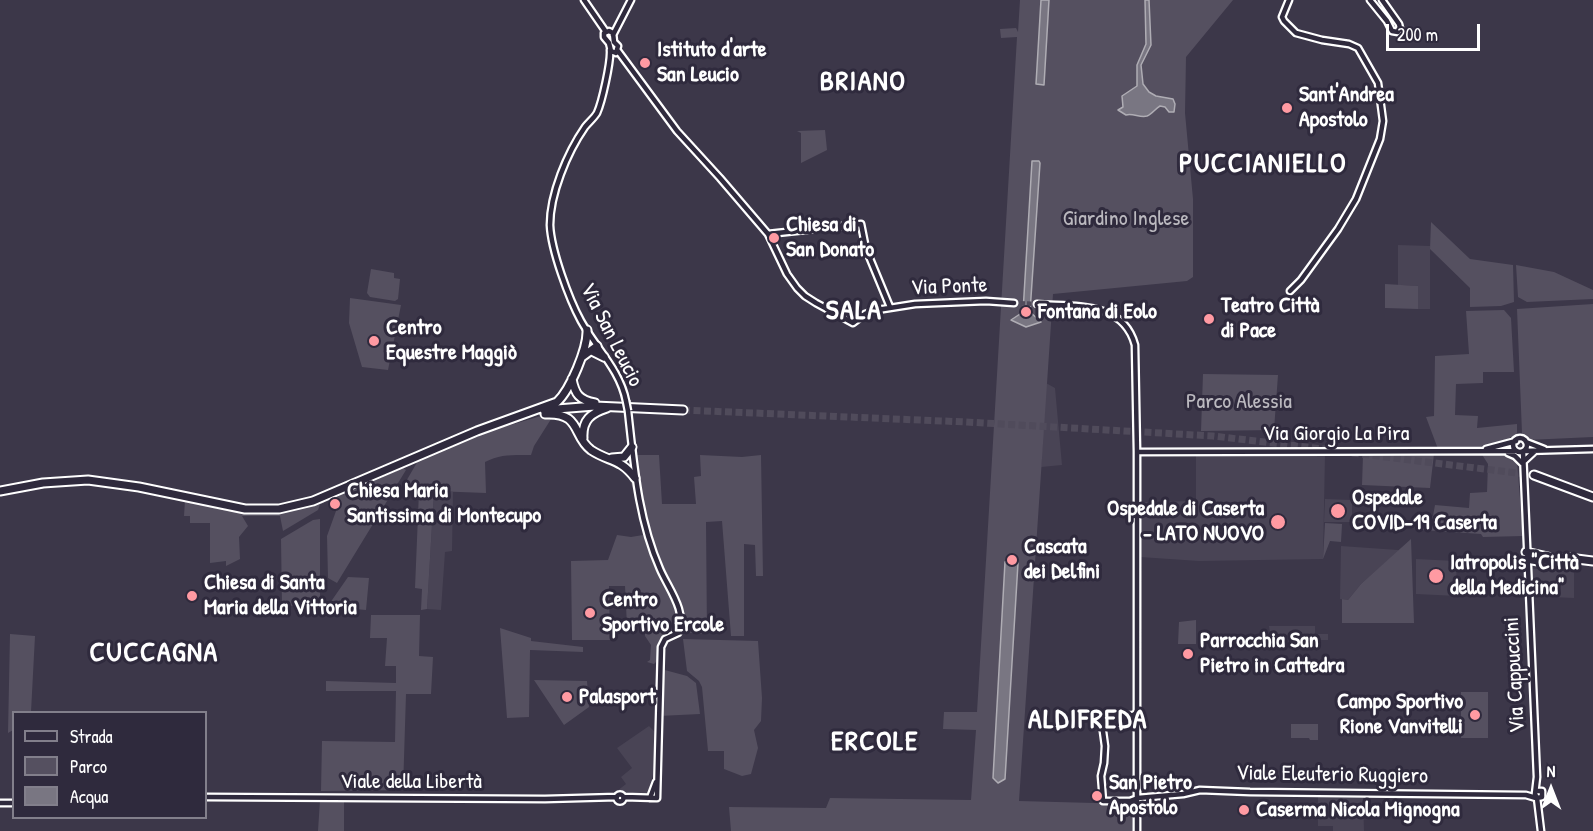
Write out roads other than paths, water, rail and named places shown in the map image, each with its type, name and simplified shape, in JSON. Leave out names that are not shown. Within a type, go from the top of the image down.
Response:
[{"type":"highway","points":[[587,330],[592,348],[604,357]]},
{"type":"highway","points":[[0,491],[43,483],[107,482],[245,509],[279,509],[295,506],[332,493],[477,431],[557,402],[563,396],[582,357],[592,348]]},
{"type":"highway","points":[[572,379],[575,392],[579,397],[592,403],[683,410]]},
{"type":"highway","points":[[521,416],[564,407],[615,406]]},
{"type":"highway","points":[[583,439],[584,424],[588,417],[594,412],[615,406]]},
{"type":"highway","points":[[521,416],[549,413],[565,417],[576,426],[591,449],[612,458],[633,461]]},
{"type":"highway","points":[[622,460],[632,447]]},
{"type":"highway","points":[[622,460],[635,478]]},
{"type":"highway","points":[[1534,475],[1593,497]]},
{"type":"highway","points":[[1526,559],[1538,561],[1557,558]]},
{"type":"highway","points":[[1526,559],[1557,558],[1593,561]]},
{"type":"street","points":[[584,0],[609,32],[614,51]]},
{"type":"street","points":[[631,0],[617,26],[604,37],[676,131],[768,234],[861,224],[866,249],[890,307]]},
{"type":"street","points":[[1289,0],[1282,17],[1296,33],[1358,48],[1378,83],[1383,121],[1380,139],[1352,207],[1301,280],[1290,291]]},
{"type":"street","points":[[1370,0],[1392,31],[1398,32],[1399,24],[1382,0]]},
{"type":"street","name":"Via San Leucio","points":[[587,330],[581,321],[558,264],[550,228],[557,183],[582,132],[598,110],[614,51]]},
{"type":"street","name":"Via Ponte","points":[[768,234],[787,274],[805,296],[853,323],[865,314],[890,307],[936,301],[1014,303]]},
{"type":"street","points":[[1037,304],[1098,308],[1109,312],[1120,319],[1132,334],[1137,357],[1137,831]]},
{"type":"street","name":"Via San Leucio","points":[[604,357],[621,384],[626,401],[642,519],[659,568],[678,605],[680,625],[678,633],[665,639],[661,647],[656,782]]},
{"type":"street","name":"Via Giorgio La Pira","points":[[1475,451],[1520,438],[1547,450]]},
{"type":"street","points":[[1516,441],[1514,447],[1520,452],[1526,442]]},
{"type":"street","name":"Via Giorgio La Pira","points":[[1137,452],[1520,452],[1593,449]]},
{"type":"street","points":[[1502,451],[1515,456],[1522,463],[1536,450]]},
{"type":"street","name":"Via Cappuccini","points":[[1520,452],[1540,831]]},
{"type":"street","name":"Viale Eleuterio Ruggiero","points":[[1137,713],[1101,717],[1105,746],[1101,776],[1103,801],[1130,801],[1138,798],[1183,795],[1200,790],[1538,794]]},
{"type":"street","points":[[650,798],[656,782]]},
{"type":"street","name":"Viale della Libertà","points":[[207,797],[544,799],[617,797],[620,795],[657,798],[656,782]]},
{"type":"water","points":[[1041,0],[1049,0],[1044,85],[1036,84]]},
{"type":"water","points":[[1145,0],[1149,0],[1151,45],[1141,65],[1143,84],[1149,92],[1156,96],[1173,99],[1174,112],[1169,112],[1165,107],[1160,106],[1147,116],[1126,115],[1118,110],[1123,107],[1122,96],[1137,86],[1137,65],[1146,44]]},
{"type":"water","points":[[1032,161],[1040,163],[1030,312],[1041,322],[1026,327],[1011,320],[1023,312]]},
{"type":"water","points":[[1012,560],[1018,563],[1005,779],[998,783],[993,778],[1005,562]]},
{"type":"tunnel","points":[[1014,303],[1037,304]]},
{"type":"tunnel","points":[[683,410],[966,422],[1213,436],[1332,450]]},
{"type":"tunnel","points":[[1352,453],[1534,475]]},
{"type":"place","name":"Istituto d'arte San Leucio","points":[[645,63]]},
{"type":"place","name":"Sant'Andrea Apostolo","points":[[1287,108]]},
{"type":"place","name":"Chiesa di San Donato","points":[[774,238]]},
{"type":"place","name":"Fontana di Eolo","points":[[1026,312]]},
{"type":"place","name":"Teatro Città di Pace","points":[[1209,319]]},
{"type":"place","name":"Centro Equestre Maggiò","points":[[374,341]]},
{"type":"place","name":"Chiesa Maria Santissima di Montecupo","points":[[335,504]]},
{"type":"place","name":"Ospedale COVID-19 Caserta","points":[[1338,511]]},
{"type":"place","name":"Ospedale di Caserta - LATO NUOVO","points":[[1278,522]]},
{"type":"place","name":"Cascata dei Delfini","points":[[1012,560]]},
{"type":"place","name":"Iatropolis \"Città della Medicina\"","points":[[1436,576]]},
{"type":"place","name":"Chiesa di Santa Maria della Vittoria","points":[[192,596]]},
{"type":"place","name":"Centro Sportivo Ercole","points":[[590,613]]},
{"type":"place","name":"Parrocchia San Pietro in Cattedra","points":[[1188,654]]},
{"type":"place","name":"Palasport","points":[[567,697]]},
{"type":"place","name":"Campo Sportivo Rione Vanvitelli","points":[[1475,715]]},
{"type":"place","name":"San Pietro Apostolo","points":[[1097,796]]},
{"type":"place","name":"Caserma Nicola Mignogna","points":[[1244,810]]},
{"type":"district","name":"BRIANO","points":[[863,83]]},
{"type":"district","name":"PUCCIANIELLO","points":[[1263,165]]},
{"type":"district","name":"SALA","points":[[854,312]]},
{"type":"district","name":"CUCCAGNA","points":[[154,654]]},
{"type":"district","name":"ALDIFREDA","points":[[1088,721]]},
{"type":"district","name":"ERCOLE","points":[[875,743]]},
{"type":"park label","name":"Giardino Inglese","points":[[1126,219]]},
{"type":"park label","name":"Parco Alessia","points":[[1239,402]]}]
